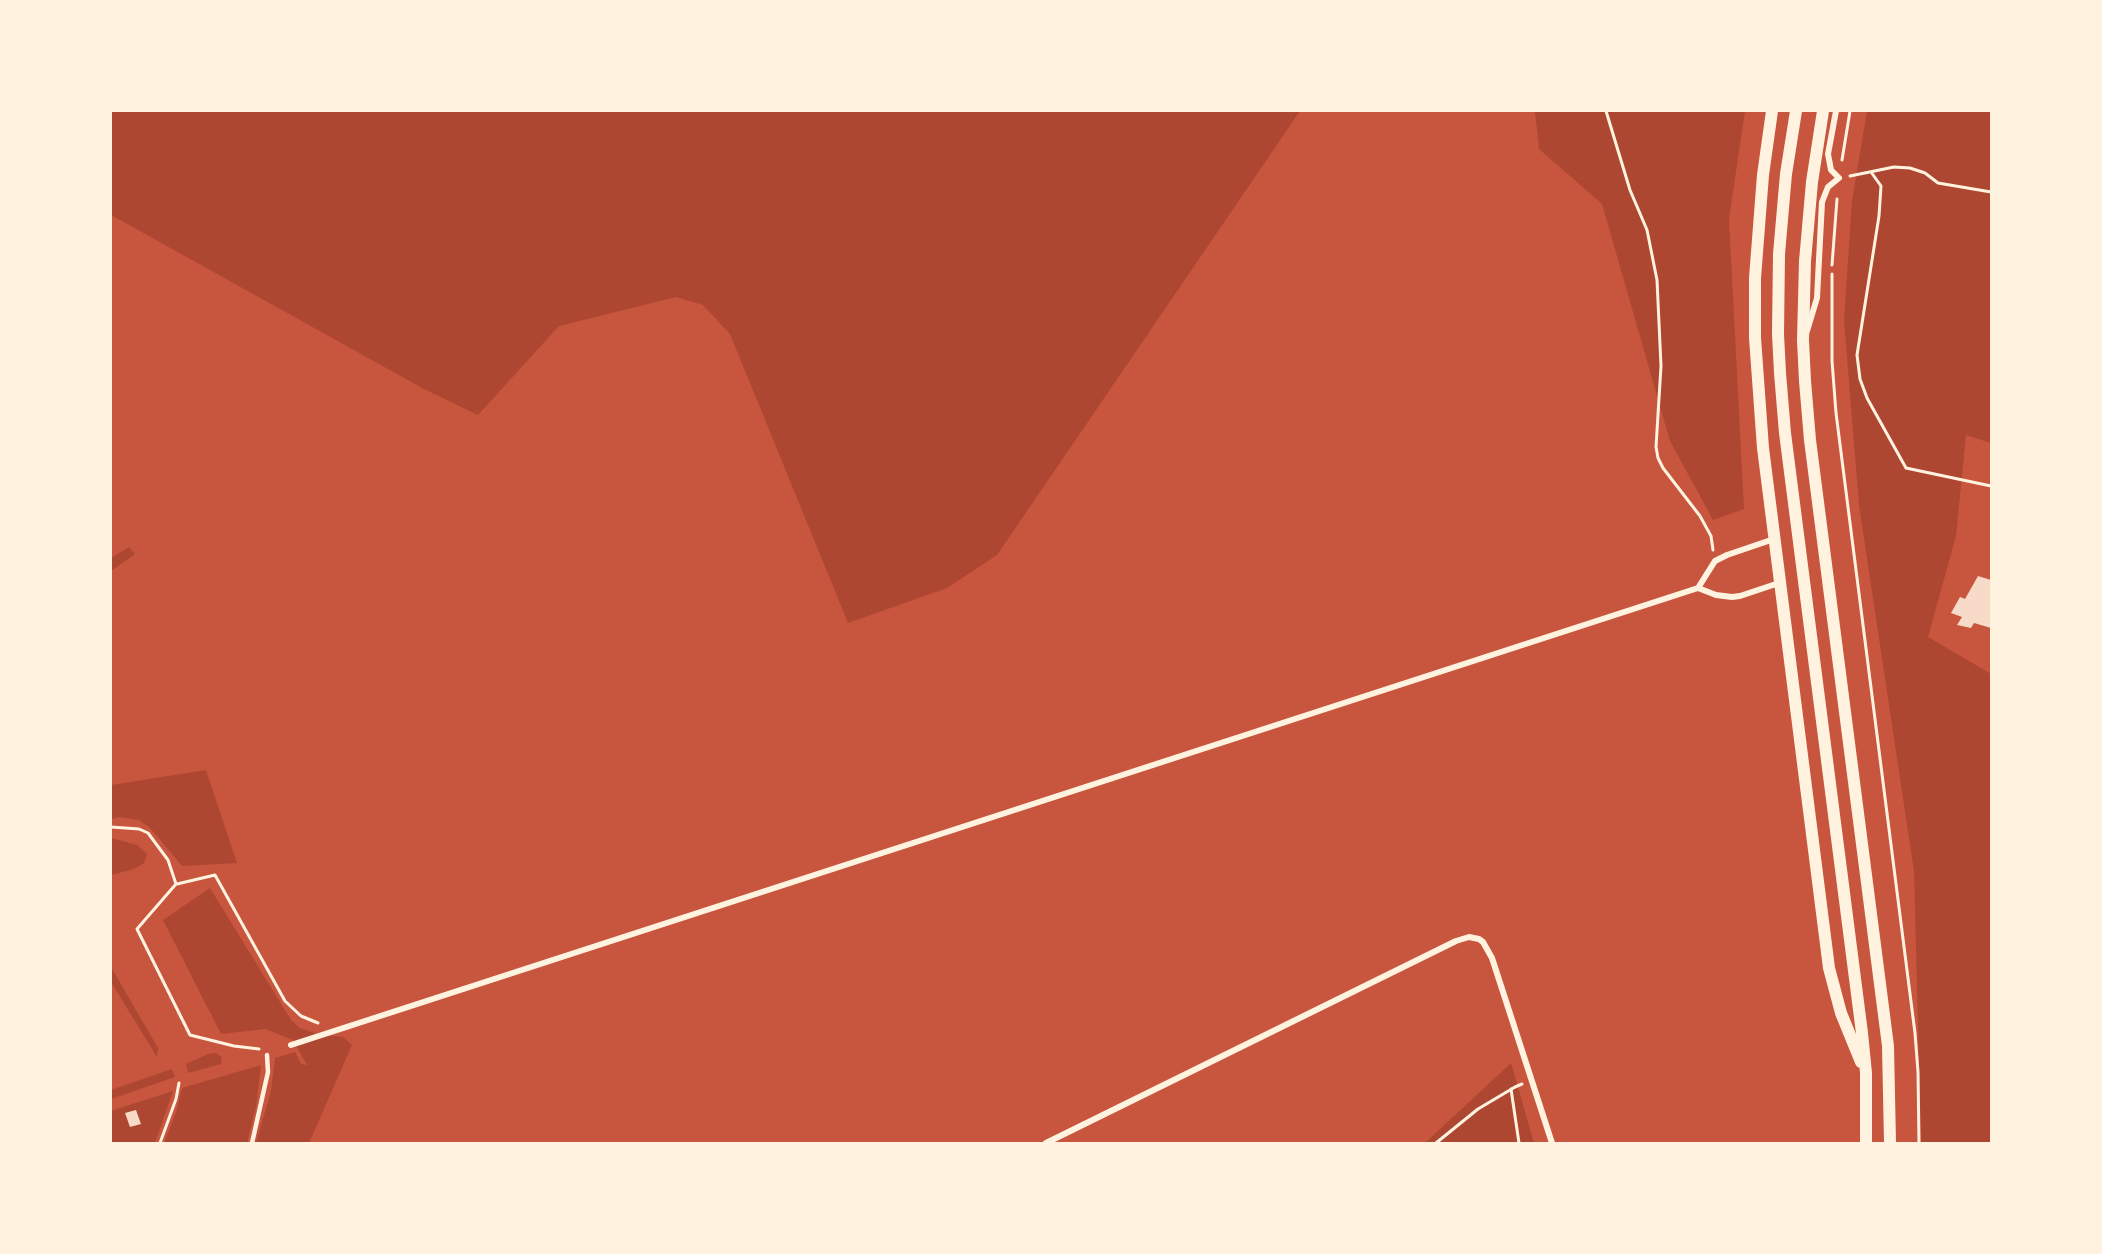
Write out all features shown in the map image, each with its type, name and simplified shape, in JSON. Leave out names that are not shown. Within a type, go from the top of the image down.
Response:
[{"type":"main road","points":[[1772,111],[1763,175],[1755,278],[1758,389],[1779,583],[1829,968],[1841,1012],[1866,1073]]},
{"type":"main road","points":[[1796,111],[1786,174],[1779,254],[1778,334],[1782,403],[1866,1073],[1866,1143]]},
{"type":"main road","points":[[1822,111],[1808,221],[1804,271],[1803,340],[1810,440],[1887,1046],[1890,1143]]},
{"type":"street","points":[[1803,340],[1817,298],[1822,202],[1828,187],[1839,178],[1831,170],[1828,154],[1836,111]]},
{"type":"street","points":[[1698,588],[1715,561],[1774,539]]},
{"type":"street","points":[[291,1045],[1698,588],[1716,595],[1732,597],[1779,583]]},
{"type":"street","points":[[1046,1143],[1469,936],[1483,942],[1492,958],[1552,1143]]},
{"type":"lane","points":[[252,1143],[268,1072],[267,1052]]},
{"type":"path","points":[[1606,111],[1630,190],[1647,230],[1658,280],[1661,366],[1656,447],[1658,458],[1663,468],[1700,516],[1711,536],[1715,561]]},
{"type":"path","points":[[1840,170],[1850,111]]},
{"type":"path","points":[[1839,178],[1894,167],[1910,168],[1925,173],[1938,183],[1991,192]]},
{"type":"path","points":[[1871,172],[1881,186],[1879,216],[1857,355],[1860,379],[1867,398],[1906,468],[1991,486]]},
{"type":"path","points":[[1838,190],[1831,321],[1836,413],[1915,1033],[1919,1110],[1918,1143]]},
{"type":"path","points":[[111,827],[140,829],[148,833],[168,860],[177,884]]},
{"type":"path","points":[[267,1052],[190,1035],[137,929],[177,884],[215,875],[285,1001],[301,1016],[337,1030]]},
{"type":"path","points":[[160,1143],[176,1099],[179,1083]]},
{"type":"path","points":[[1436,1143],[1478,1109],[1511,1089],[1524,1084]]},
{"type":"path","points":[[1511,1089],[1519,1143]]},
{"type":"shaded area","points":[[111,111],[1300,111],[997,555],[947,588],[848,623],[730,334],[703,305],[676,297],[559,326],[478,415],[424,389],[111,215]]},
{"type":"shaded area","points":[[1535,111],[1745,111],[1729,219],[1744,509],[1713,520],[1670,441],[1602,204],[1539,149]]},
{"type":"shaded area","points":[[1867,111],[1991,111],[1991,443],[1966,435],[1956,536],[1928,637],[1991,674],[1991,1143],[1921,1143],[1914,871],[1859,505],[1844,320],[1852,201]]},
{"type":"shaded area","points":[[129,547],[135,554],[111,571],[111,558]]},
{"type":"shaded area","points":[[206,770],[237,863],[182,866],[150,828],[139,820],[120,817],[111,819],[111,785]]},
{"type":"shaded area","points":[[111,838],[137,845],[147,854],[144,863],[134,869],[111,875]]},
{"type":"shaded area","points":[[210,888],[291,1020],[300,1028],[317,1034],[343,1037],[352,1045],[309,1143],[256,1143],[271,1091],[275,1058],[295,1052],[301,1064],[307,1065],[293,1040],[265,1029],[221,1034],[163,920]]},
{"type":"shaded area","points":[[111,967],[158,1048],[157,1057],[111,982]]},
{"type":"shaded area","points":[[216,1053],[222,1057],[221,1064],[188,1073],[186,1064],[208,1054]]},
{"type":"shaded area","points":[[1511,1063],[1534,1143],[1425,1143]]},
{"type":"shaded area","points":[[261,1065],[256,1107],[247,1143],[164,1143],[182,1088]]},
{"type":"shaded area","points":[[172,1069],[175,1077],[111,1099],[111,1090]]},
{"type":"shaded area","points":[[173,1091],[155,1143],[111,1143],[111,1111]]},
{"type":"building","points":[[1978,576],[1991,580],[1991,628],[1974,623],[1971,628],[1957,625],[1962,617],[1951,613],[1960,597],[1965,599]]},
{"type":"building","points":[[136,1110],[141,1124],[130,1127],[125,1113]]}]
